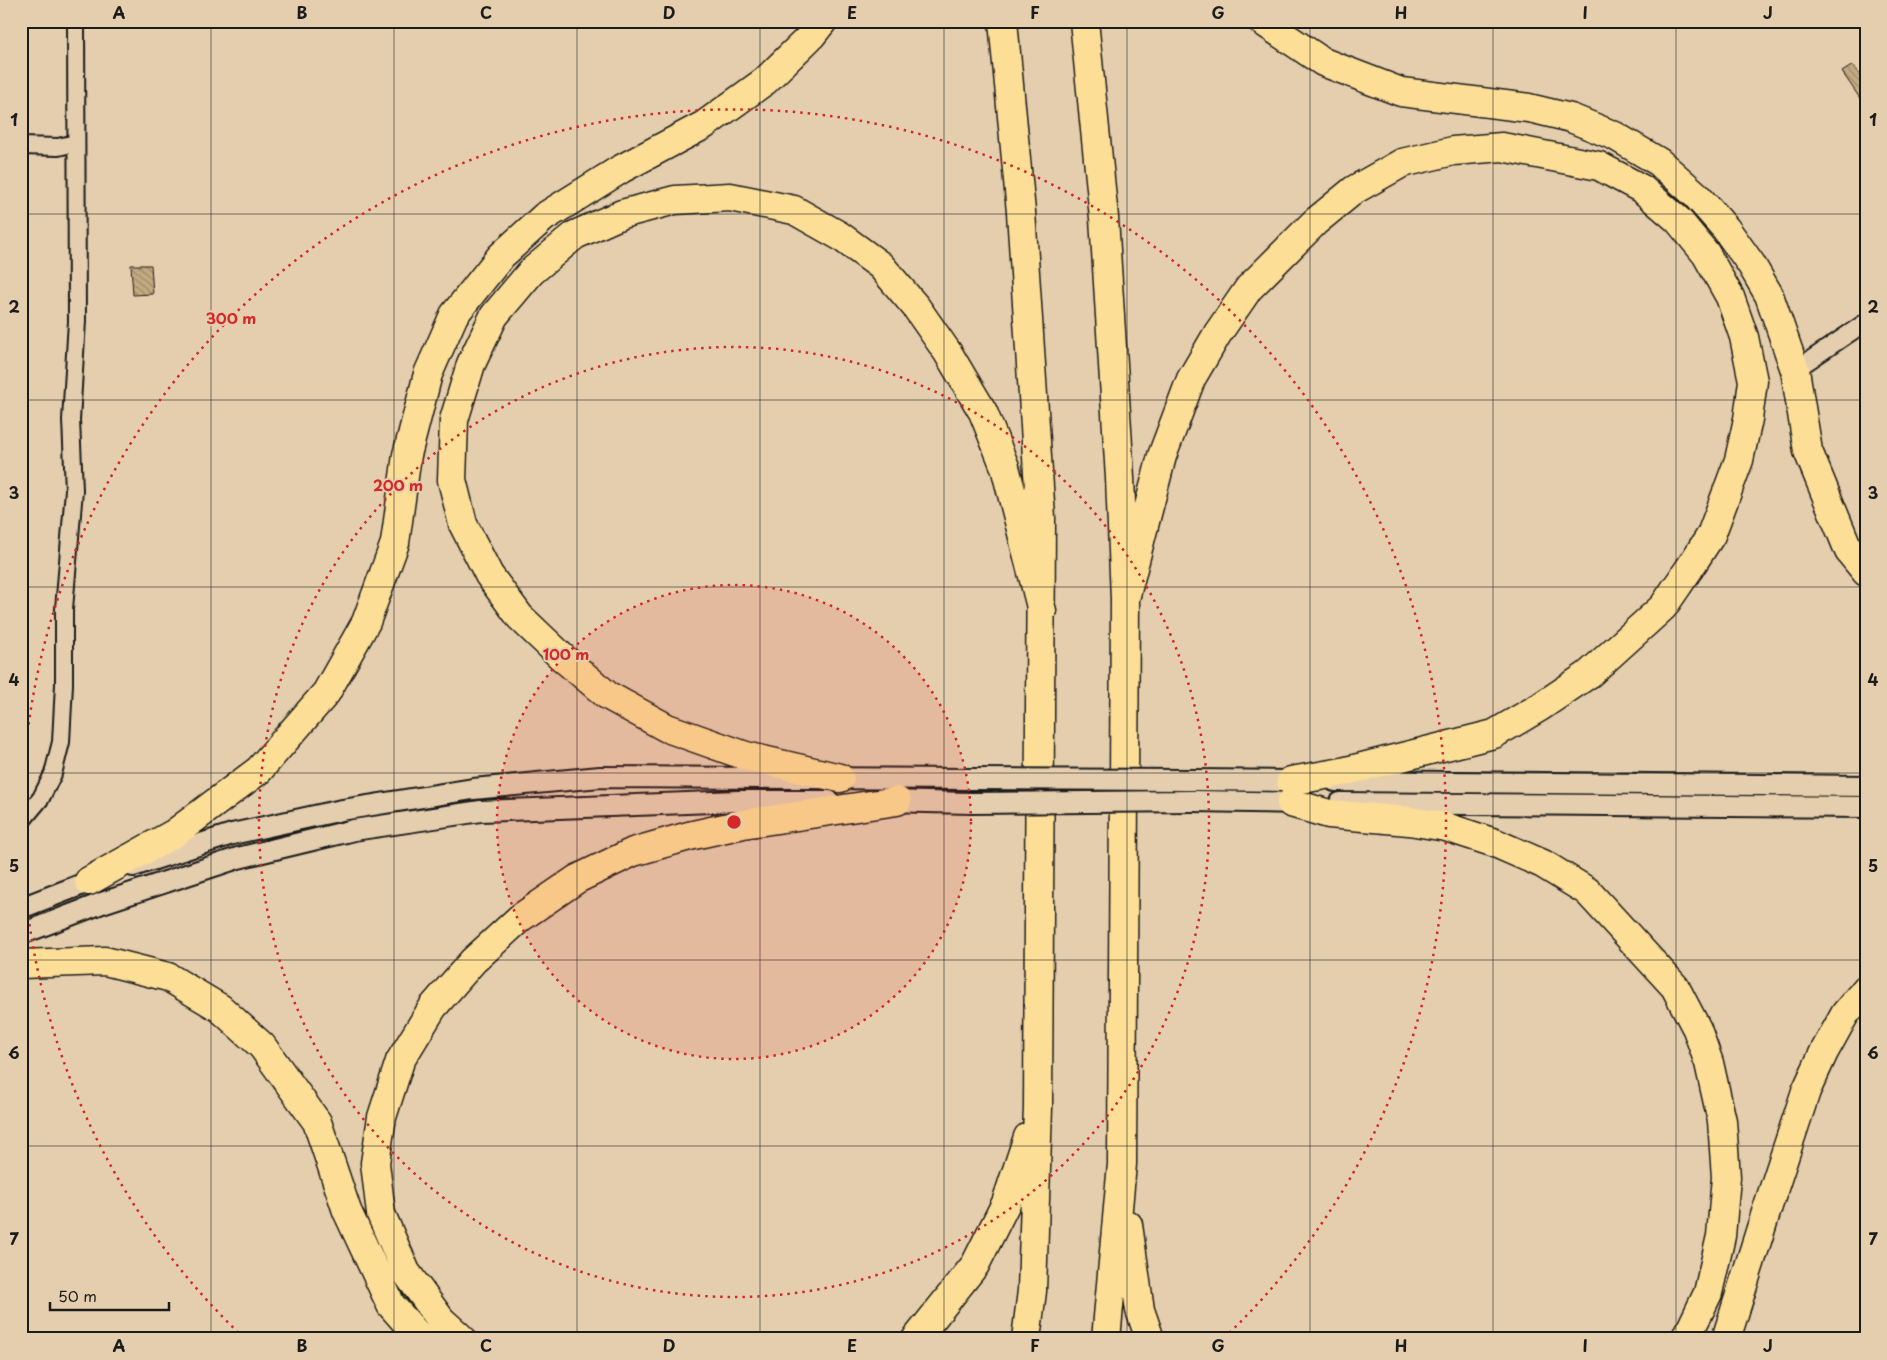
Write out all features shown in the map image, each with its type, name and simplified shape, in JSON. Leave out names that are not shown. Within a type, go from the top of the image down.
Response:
[{"type":"highway","points":[[89,881],[175,833],[259,770],[326,693],[366,622],[395,543],[407,455],[428,374],[454,315],[501,256],[544,217],[621,169],[704,125],[765,81],[811,36],[823,21]]},
{"type":"highway","points":[[1003,21],[1022,222],[1041,518],[1038,1107],[1032,1291],[1026,1339]]},
{"type":"highway","points":[[1084,21],[1104,218],[1120,478],[1125,599],[1122,1164],[1106,1339]]},
{"type":"highway","points":[[1262,21],[1323,62],[1401,92],[1529,108],[1571,118],[1615,136],[1660,162],[1696,194],[1726,229],[1751,264],[1769,295],[1795,370],[1808,451],[1848,551],[1866,572]]},
{"type":"highway","points":[[1125,599],[1162,456],[1191,379],[1218,333],[1249,288],[1315,222],[1354,190],[1402,163],[1453,151],[1502,147],[1599,166],[1642,189],[1678,220],[1706,254],[1730,297],[1744,337],[1753,381],[1748,419],[1739,460],[1711,535],[1689,569],[1662,607],[1589,674],[1540,707],[1494,734],[1342,772],[1291,792]]},
{"type":"highway","points":[[840,778],[746,756],[667,728],[607,695],[562,658],[520,617],[489,575],[463,524],[452,480],[454,420],[471,364],[494,316],[531,272],[575,235],[622,214],[675,200],[730,197],[794,210],[840,236],[881,266],[916,307],[948,353],[984,412],[1005,467],[1042,610]]},
{"type":"highway","points":[[1291,792],[1329,814],[1409,821],[1446,827],[1495,843],[1543,864],[1587,891],[1675,987],[1697,1029],[1709,1063],[1722,1121],[1726,1177],[1721,1236],[1708,1293],[1686,1339]]},
{"type":"highway","points":[[462,1339],[441,1320],[406,1272],[381,1214],[375,1162],[382,1117],[400,1061],[433,1008],[473,961],[520,918],[577,879],[633,852],[689,836],[743,824],[897,802]]},
{"type":"highway","points":[[21,964],[105,961],[168,977],[220,1008],[262,1046],[318,1122],[347,1211],[391,1305],[421,1339]]},
{"type":"highway","points":[[1726,1339],[1806,1091],[1824,1052],[1845,1014],[1866,989]]},
{"type":"highway","points":[[916,1339],[975,1265],[1006,1203],[1038,1107]]},
{"type":"highway","points":[[1122,1164],[1140,1310],[1150,1339]]},
{"type":"street","points":[[21,822],[41,798],[53,774],[61,742],[64,684],[64,609],[74,490],[71,420],[77,321],[76,21]]},
{"type":"street","points":[[21,146],[58,147],[76,143]]},
{"type":"street","points":[[1795,370],[1866,322]]},
{"type":"street","points":[[21,908],[89,881],[232,834],[342,810],[473,789],[600,777],[1192,780],[1291,792],[1687,807],[1866,807]]},
{"type":"street","points":[[21,934],[102,902],[238,858],[354,830],[481,811],[738,801],[971,803],[1193,801],[1291,792],[1866,786]]},
{"type":"building","points":[[1853,65],[1866,84],[1866,107],[1842,72]]},
{"type":"building","points":[[131,265],[151,265],[153,294],[133,295]]}]
